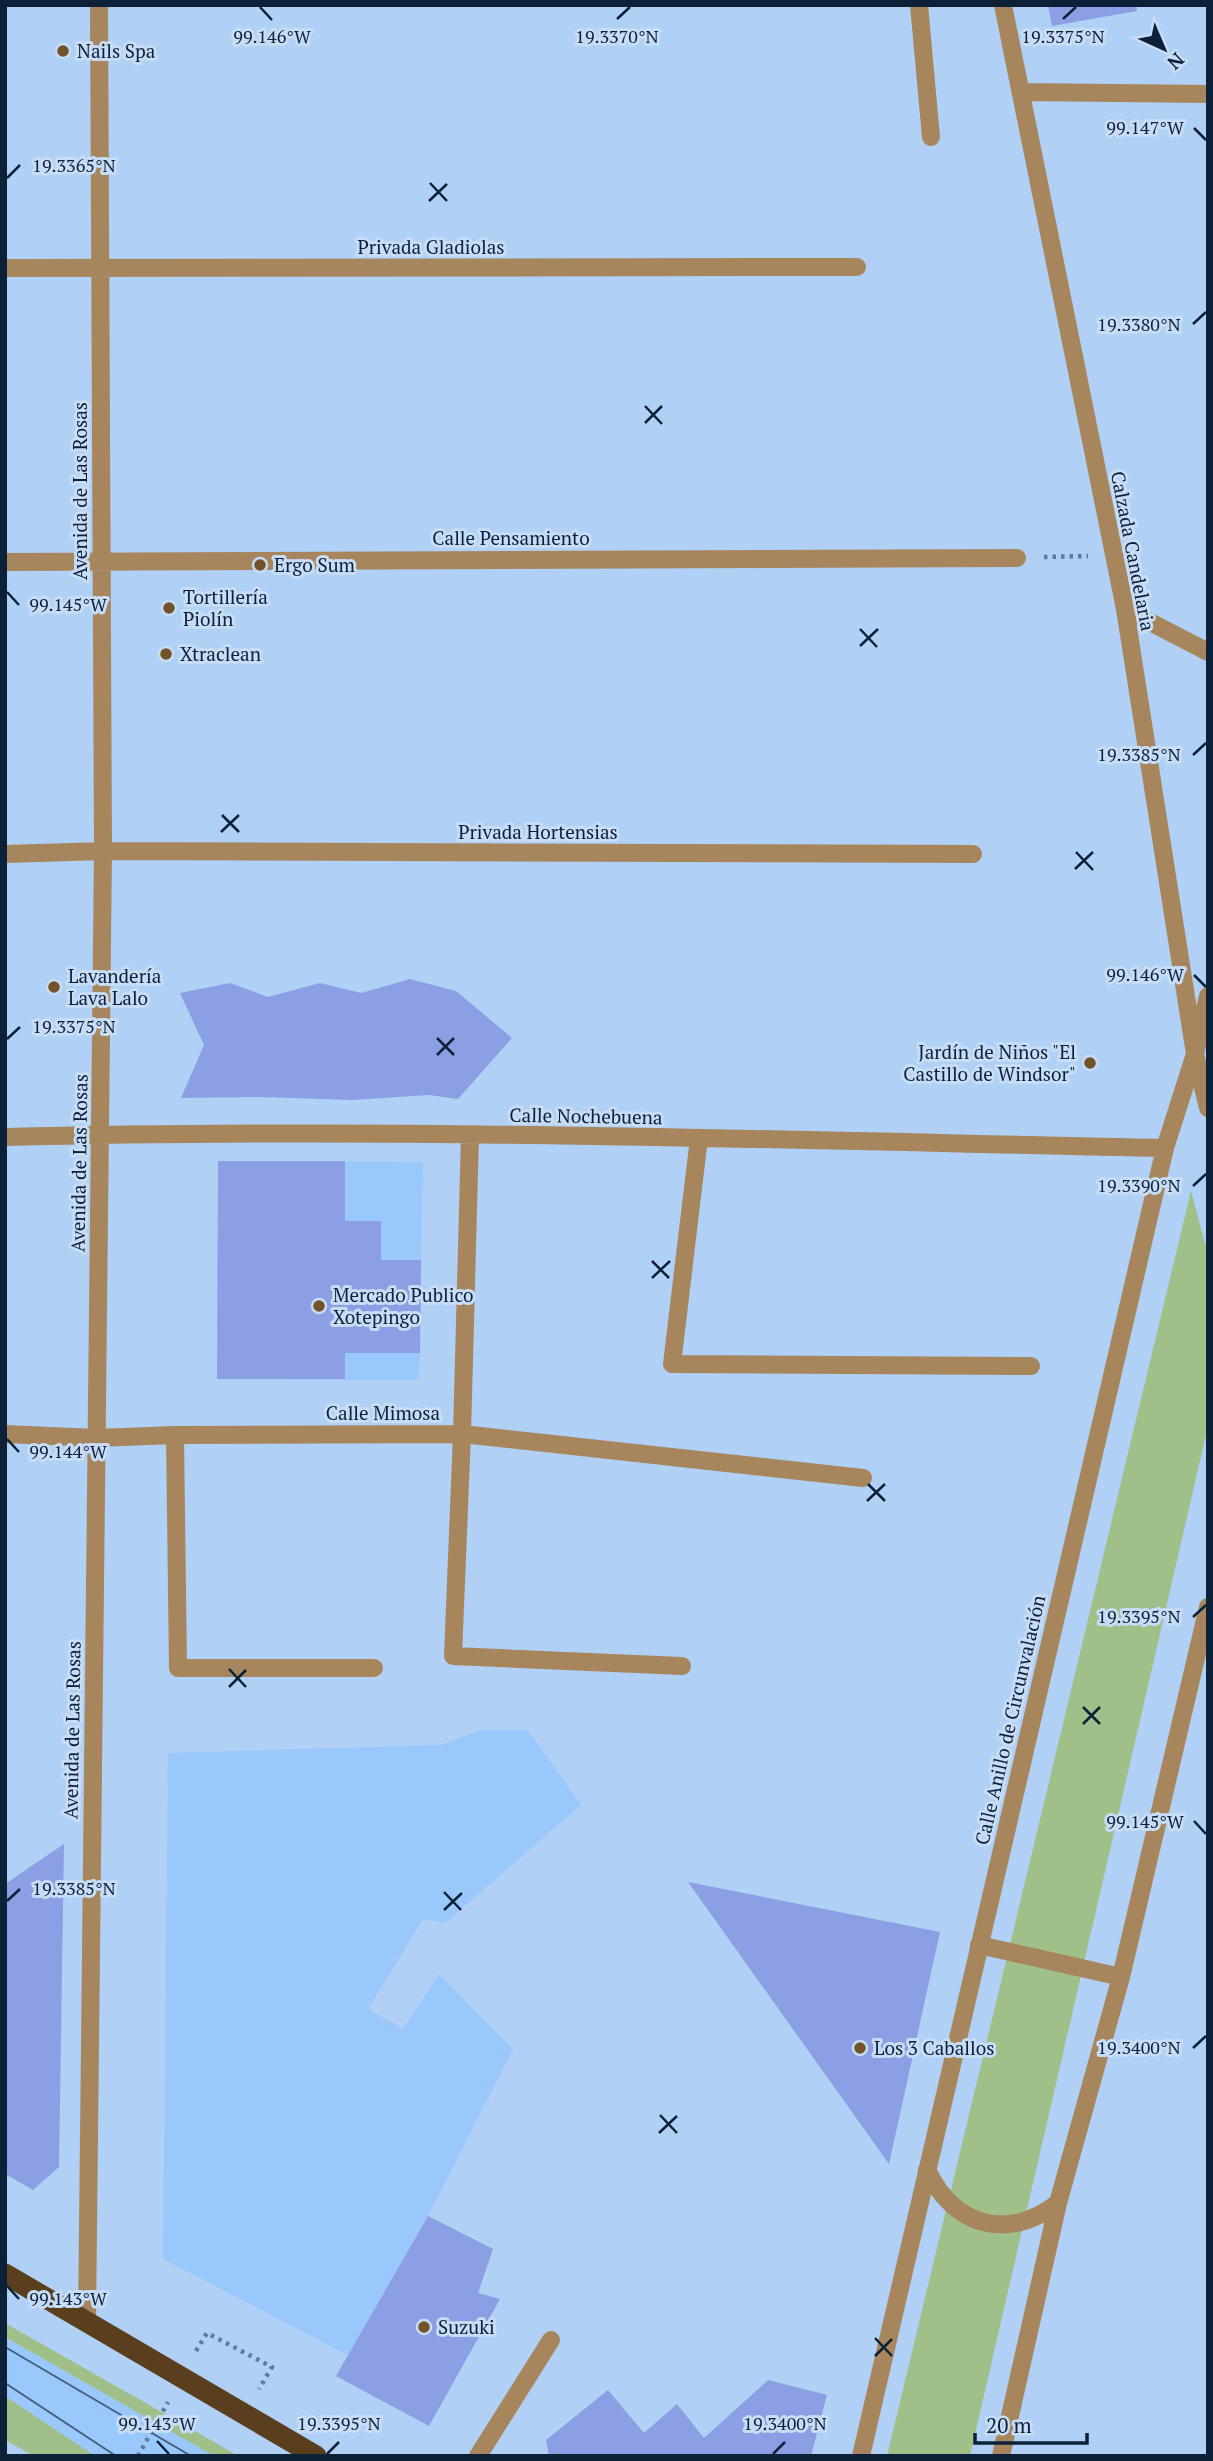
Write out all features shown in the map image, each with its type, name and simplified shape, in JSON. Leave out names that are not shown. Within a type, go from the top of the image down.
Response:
[{"type":"highway","points":[[5,2274],[316,2456]]},
{"type":"street","name":"Avenida de Las Rosas","points":[[87,2321],[103,851],[99,5]]},
{"type":"street","points":[[919,5],[931,137]]},
{"type":"street","name":"Calzada Candelaria","points":[[1003,5],[1125,609],[1195,1054],[1208,1108]]},
{"type":"street","points":[[1021,92],[1208,94]]},
{"type":"street","name":"Privada Gladiolas","points":[[5,268],[858,267]]},
{"type":"street","name":"Calle Pensamiento","points":[[5,562],[1017,558]]},
{"type":"street","points":[[1125,609],[1208,652]]},
{"type":"street","name":"Privada Hortensias","points":[[5,854],[103,851],[973,854]]},
{"type":"street","name":"Calle Anillo de Circunvalación","points":[[861,2456],[1165,1148],[1195,1054],[1208,996]]},
{"type":"street","name":"Calle Nochebuena","points":[[5,1137],[470,1135],[1165,1148]]},
{"type":"street","name":"Calle Mimosa","points":[[5,1434],[96,1438],[175,1435],[462,1434],[470,1135]]},
{"type":"street","points":[[699,1138],[672,1364],[1031,1366]]},
{"type":"street","points":[[682,1666],[453,1656],[462,1434],[863,1478]]},
{"type":"street","points":[[175,1435],[178,1668],[374,1668]]},
{"type":"street","points":[[1001,2456],[1058,2203],[1121,1977],[1208,1607]]},
{"type":"street","points":[[979,1945],[1121,1977]]},
{"type":"street","points":[[927,2170],[935,2187],[947,2202],[978,2221],[995,2224],[1029,2221],[1058,2203]]},
{"type":"street","points":[[478,2456],[551,2340]]},
{"type":"path","points":[[1017,558],[1114,556]]},
{"type":"path","points":[[207,2333],[272,2367]]},
{"type":"shaded area","name":"Mercado Publico Xotepingo","points":[[218,1161],[423,1162],[419,1380],[217,1379]]},
{"type":"shaded area","points":[[480,1730],[528,1730],[581,1805],[445,1923],[423,1919],[368,2009],[403,2029],[439,1974],[513,2049],[428,2216],[348,2355],[163,2259],[168,1753],[441,1745]]},
{"type":"shaded area","points":[[5,2337],[214,2456],[95,2456],[5,2396]]},
{"type":"green space","points":[[1191,1191],[1208,1255],[1208,1426],[970,2456],[887,2456]]},
{"type":"green space","points":[[5,2323],[238,2456],[214,2456],[5,2337]]},
{"type":"green space","points":[[5,2396],[95,2456],[34,2456],[5,2440]]},
{"type":"building","points":[[1048,5],[1136,5],[1137,11],[1052,26]]},
{"type":"building","points":[[410,979],[456,991],[512,1038],[458,1099],[429,1095],[353,1100],[181,1098],[204,1045],[180,993],[230,983],[268,997],[320,983],[361,993]]},
{"type":"building","name":"Mercado Publico Xotepingo","points":[[218,1161],[345,1161],[345,1221],[381,1221],[381,1260],[421,1260],[420,1353],[345,1353],[345,1379],[217,1379]]},
{"type":"building","points":[[64,1844],[59,2167],[33,2190],[5,2174],[5,1884]]},
{"type":"building","name":"Los 3 Caballos","points":[[688,1882],[940,1932],[889,2164]]},
{"type":"building","name":"Suzuki","points":[[428,2216],[493,2249],[478,2293],[500,2299],[429,2426],[336,2376]]},
{"type":"building","points":[[768,2380],[827,2395],[811,2456],[549,2456],[546,2440],[608,2390],[644,2433],[677,2404],[704,2438]]},
{"type":"tram line","points":[[5,2347],[191,2456]]},
{"type":"tram line","points":[[5,2383],[116,2456]]},
{"type":"place","name":"Nails Spa","points":[[63,51]]},
{"type":"place","name":"Ergo Sum","points":[[260,565]]},
{"type":"place","name":"Tortillería Piolín","points":[[169,608]]},
{"type":"place","name":"Xtraclean","points":[[166,654]]},
{"type":"place","name":"Lavandería Lava Lalo","points":[[54,987]]},
{"type":"place","name":"Jardín de Niños \"El Castillo de Windsor\"","points":[[1090,1063]]},
{"type":"place","name":"Mercado Publico Xotepingo","points":[[319,1306]]},
{"type":"place","name":"Los 3 Caballos","points":[[860,2048]]},
{"type":"place","name":"Suzuki","points":[[424,2327]]}]
